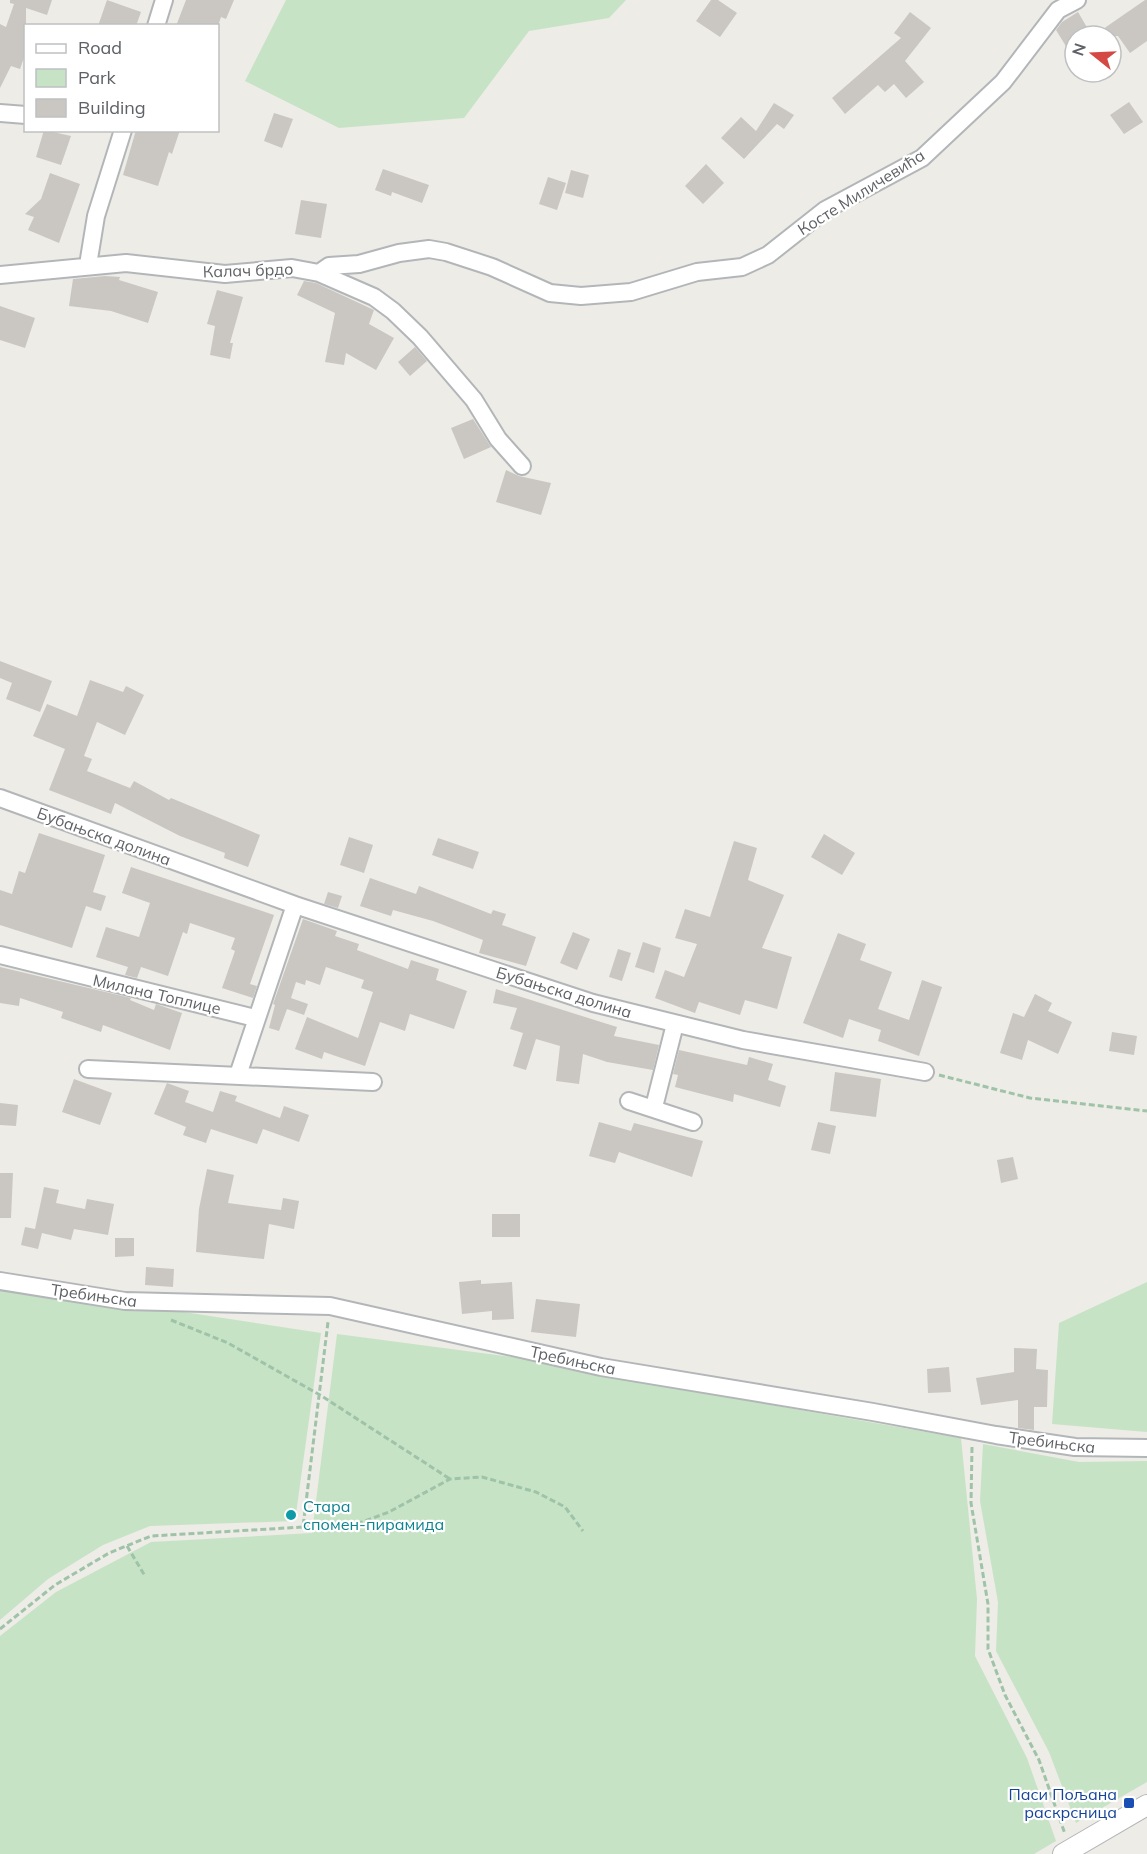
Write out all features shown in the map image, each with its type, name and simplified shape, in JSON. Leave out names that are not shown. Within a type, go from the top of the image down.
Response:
[{"type":"street","points":[[157,24],[164,0]]},
{"type":"street","name":"Косте Миличевића","points":[[319,273],[329,266],[359,264],[399,253],[429,249],[492,267],[550,293],[581,296],[631,292],[697,272],[742,267],[768,255],[825,210],[922,158],[1003,82],[1058,10],[1077,0]]},
{"type":"street","points":[[0,113],[24,115]]},
{"type":"street","points":[[88,265],[96,216],[122,132]]},
{"type":"street","name":"Калач брдо","points":[[0,275],[126,263],[225,274],[292,268],[319,273],[375,297],[393,311],[427,345],[474,400],[498,439],[522,466]]},
{"type":"street","name":"Бубањска долина","points":[[0,798],[295,905],[593,1003],[784,1048],[925,1072]]},
{"type":"street","points":[[237,1075],[295,905]]},
{"type":"street","name":"Милана Топлице","points":[[0,955],[255,1018]]},
{"type":"street","points":[[654,1107],[675,1024]]},
{"type":"street","points":[[88,1069],[373,1082]]},
{"type":"street","points":[[630,1101],[654,1107],[693,1122]]},
{"type":"street","name":"Требињска","points":[[0,1281],[125,1301],[330,1306],[602,1367],[1075,1447],[1147,1448]]},
{"type":"street","points":[[1070,1852],[1147,1805]]},
{"type":"path","points":[[925,1072],[1030,1098],[1147,1111]]},
{"type":"path","points":[[303,1527],[330,1306]]},
{"type":"path","points":[[166,1318],[228,1343],[320,1395],[450,1479]]},
{"type":"path","points":[[972,1431],[971,1503],[988,1604],[988,1649],[1005,1695],[1039,1760],[1070,1852]]},
{"type":"path","points":[[0,1629],[55,1585],[108,1553],[151,1536],[362,1522],[389,1512],[450,1479],[482,1477],[536,1492],[565,1507],[583,1532]]},
{"type":"path","points":[[127,1546],[145,1576]]},
{"type":"green space","points":[[286,0],[626,0],[609,18],[529,31],[464,118],[339,128],[245,81]]},
{"type":"green space","points":[[1147,1282],[1147,1432],[1052,1424],[1059,1323]]},
{"type":"green space","points":[[0,1284],[321,1333],[295,1521],[150,1526],[103,1545],[48,1579],[0,1620]]},
{"type":"green space","points":[[337,1334],[558,1363],[732,1398],[961,1438],[977,1599],[975,1656],[1027,1758],[1056,1841],[1034,1854],[0,1854],[0,1636],[56,1592],[151,1542],[312,1533]]},
{"type":"green space","points":[[983,1444],[1079,1462],[1147,1461],[1147,1782],[1076,1823],[1049,1752],[996,1651],[998,1602],[980,1501]]},
{"type":"building","points":[[10,0],[52,0],[47,15],[26,8],[24,58],[20,69],[11,66],[0,88],[0,24],[6,27],[14,4],[10,3]]},
{"type":"building","points":[[107,0],[141,12],[137,24],[99,24]]},
{"type":"building","points":[[186,0],[234,0],[226,19],[221,17],[219,24],[177,24]]},
{"type":"building","points":[[711,0],[718,0],[737,13],[720,37],[696,21]]},
{"type":"building","points":[[1147,0],[1147,41],[1130,53],[1123,43],[1123,24],[1110,24]]},
{"type":"building","points":[[910,12],[931,28],[905,61],[924,82],[906,98],[894,84],[885,92],[878,85],[845,114],[832,98],[901,38],[894,33]]},
{"type":"building","points":[[1078,12],[1085,24],[1063,24],[1063,41],[1056,30],[1062,22]]},
{"type":"building","points":[[1129,102],[1143,122],[1124,134],[1110,115]]},
{"type":"building","points":[[774,103],[794,115],[784,129],[777,124],[744,159],[721,138],[741,117],[756,131]]},
{"type":"building","points":[[274,113],[293,119],[282,148],[264,141]]},
{"type":"building","points":[[43,132],[71,136],[61,165],[36,157]]},
{"type":"building","points":[[135,132],[179,132],[172,154],[169,152],[158,186],[123,175]]},
{"type":"building","points":[[706,164],[724,183],[703,204],[685,186]]},
{"type":"building","points":[[383,169],[429,185],[422,203],[392,192],[391,196],[375,190]]},
{"type":"building","points":[[571,170],[589,175],[583,198],[565,193]]},
{"type":"building","points":[[50,173],[80,184],[59,243],[28,230],[34,217],[25,214],[41,199]]},
{"type":"building","points":[[548,177],[566,183],[557,210],[539,204]]},
{"type":"building","points":[[301,200],[327,204],[321,238],[295,234]]},
{"type":"building","points":[[120,277],[119,280],[158,292],[148,323],[111,311],[69,306],[73,279]]},
{"type":"building","points":[[304,281],[316,283],[374,310],[369,324],[394,338],[376,370],[346,353],[344,365],[325,362],[335,313],[297,295]]},
{"type":"building","points":[[217,290],[243,297],[230,343],[233,343],[230,359],[210,355],[215,326],[207,324]]},
{"type":"building","points":[[0,306],[35,318],[25,348],[0,340]]},
{"type":"building","points":[[415,347],[427,361],[410,376],[398,362]]},
{"type":"building","points":[[473,419],[491,447],[464,459],[451,428]]},
{"type":"building","points":[[506,470],[519,476],[551,483],[541,515],[496,502]]},
{"type":"building","points":[[0,661],[52,681],[40,712],[6,699],[12,683],[0,678]]},
{"type":"building","points":[[90,680],[123,692],[126,686],[144,695],[125,735],[97,722],[84,756],[92,759],[87,771],[130,788],[134,781],[169,800],[171,798],[260,835],[248,867],[224,858],[225,853],[180,836],[115,803],[111,814],[49,790],[65,749],[33,736],[47,704],[77,716]]},
{"type":"building","points":[[39,833],[105,855],[93,892],[106,896],[101,911],[86,906],[72,948],[0,925],[0,890],[12,894],[19,871],[25,873]]},
{"type":"building","points":[[824,834],[855,853],[842,875],[811,857]]},
{"type":"building","points":[[349,837],[373,845],[364,873],[340,865]]},
{"type":"building","points":[[438,838],[479,852],[473,869],[432,855]]},
{"type":"building","points":[[734,841],[757,848],[748,880],[784,895],[762,948],[792,957],[777,1009],[745,1000],[740,1015],[699,1002],[695,1013],[655,998],[665,970],[684,977],[697,944],[675,938],[685,909],[710,917]]},
{"type":"building","points":[[131,867],[274,915],[250,984],[257,986],[253,998],[222,988],[235,951],[231,949],[235,938],[190,923],[187,934],[183,932],[168,976],[141,967],[137,978],[125,975],[128,967],[96,957],[106,927],[139,937],[150,903],[122,893]]},
{"type":"building","points":[[370,878],[416,894],[419,886],[491,914],[493,910],[506,914],[502,925],[536,937],[526,966],[479,953],[483,940],[433,921],[393,910],[391,916],[360,906]]},
{"type":"building","points":[[328,892],[342,896],[338,908],[324,904]]},
{"type":"building","points":[[303,919],[337,931],[335,936],[359,944],[357,950],[408,969],[411,960],[439,969],[436,980],[467,991],[454,1029],[410,1014],[405,1031],[380,1022],[365,1066],[324,1052],[322,1059],[295,1049],[307,1017],[358,1038],[373,992],[361,988],[364,980],[326,967],[320,985],[306,980],[305,985],[296,982],[291,998],[308,1004],[304,1015],[287,1009],[279,1031],[269,1028],[275,1005],[273,1004]]},
{"type":"building","points":[[573,932],[590,939],[577,970],[560,963]]},
{"type":"building","points":[[838,933],[866,944],[860,960],[892,972],[878,1009],[909,1020],[922,980],[942,987],[919,1056],[878,1041],[881,1030],[849,1019],[843,1038],[803,1023]]},
{"type":"building","points":[[643,942],[661,948],[654,973],[635,967]]},
{"type":"building","points":[[618,949],[631,953],[622,981],[609,977]]},
{"type":"building","points":[[0,967],[131,998],[130,1000],[154,1010],[156,1004],[182,1013],[170,1050],[103,1025],[101,1032],[61,1018],[63,1012],[20,998],[19,1006],[0,1003]]},
{"type":"building","points":[[496,989],[617,1027],[614,1036],[659,1045],[653,1070],[607,1062],[583,1054],[579,1084],[556,1081],[560,1046],[536,1039],[526,1070],[513,1066],[523,1033],[510,1029],[517,1008],[493,1003]]},
{"type":"building","points":[[1035,994],[1052,1003],[1048,1011],[1072,1022],[1058,1054],[1028,1040],[1022,1060],[1000,1053],[1013,1013],[1024,1017]]},
{"type":"building","points":[[1112,1032],[1137,1036],[1134,1055],[1109,1051]]},
{"type":"building","points":[[679,1050],[747,1065],[749,1057],[773,1064],[768,1080],[786,1086],[780,1107],[734,1094],[733,1102],[675,1087],[678,1075],[673,1074]]},
{"type":"building","points":[[835,1072],[881,1079],[876,1117],[830,1111]]},
{"type":"building","points":[[74,1079],[112,1093],[100,1125],[62,1112]]},
{"type":"building","points":[[167,1083],[189,1091],[185,1102],[213,1112],[220,1091],[237,1096],[235,1101],[280,1118],[284,1106],[309,1115],[299,1142],[263,1129],[257,1144],[211,1129],[206,1143],[183,1135],[186,1127],[154,1114]]},
{"type":"building","points":[[0,1103],[18,1105],[16,1126],[0,1125]]},
{"type":"building","points":[[599,1122],[631,1131],[634,1123],[703,1141],[692,1177],[619,1152],[615,1163],[589,1156]]},
{"type":"building","points":[[818,1122],[836,1126],[830,1154],[811,1150]]},
{"type":"building","points":[[1013,1157],[1018,1179],[1001,1183],[997,1160]]},
{"type":"building","points":[[207,1169],[234,1175],[228,1203],[281,1210],[283,1198],[299,1201],[294,1229],[269,1224],[264,1259],[196,1252],[199,1209]]},
{"type":"building","points":[[0,1173],[13,1173],[11,1218],[0,1218]]},
{"type":"building","points":[[44,1187],[59,1190],[56,1203],[85,1209],[87,1199],[114,1204],[108,1235],[74,1229],[71,1240],[42,1233],[38,1249],[21,1245],[25,1227],[35,1229]]},
{"type":"building","points":[[492,1214],[520,1214],[520,1237],[492,1237]]},
{"type":"building","points":[[115,1238],[134,1238],[134,1256],[115,1257]]},
{"type":"building","points":[[146,1267],[174,1269],[173,1287],[145,1285]]},
{"type":"building","points":[[481,1280],[481,1284],[512,1282],[514,1319],[492,1320],[492,1311],[462,1314],[459,1282]]},
{"type":"building","points":[[536,1299],[580,1304],[576,1337],[531,1332]]},
{"type":"building","points":[[1014,1348],[1037,1349],[1036,1369],[1048,1370],[1047,1407],[1034,1407],[1034,1430],[1018,1428],[1018,1400],[981,1405],[976,1378],[1014,1372]]},
{"type":"building","points":[[949,1367],[951,1392],[928,1393],[927,1369]]},
{"type":"place","name":"Стара спомен-пирамида","points":[[291,1515]]},
{"type":"place","name":"Паси Пољана раскрсница","points":[[1129,1803]]}]
